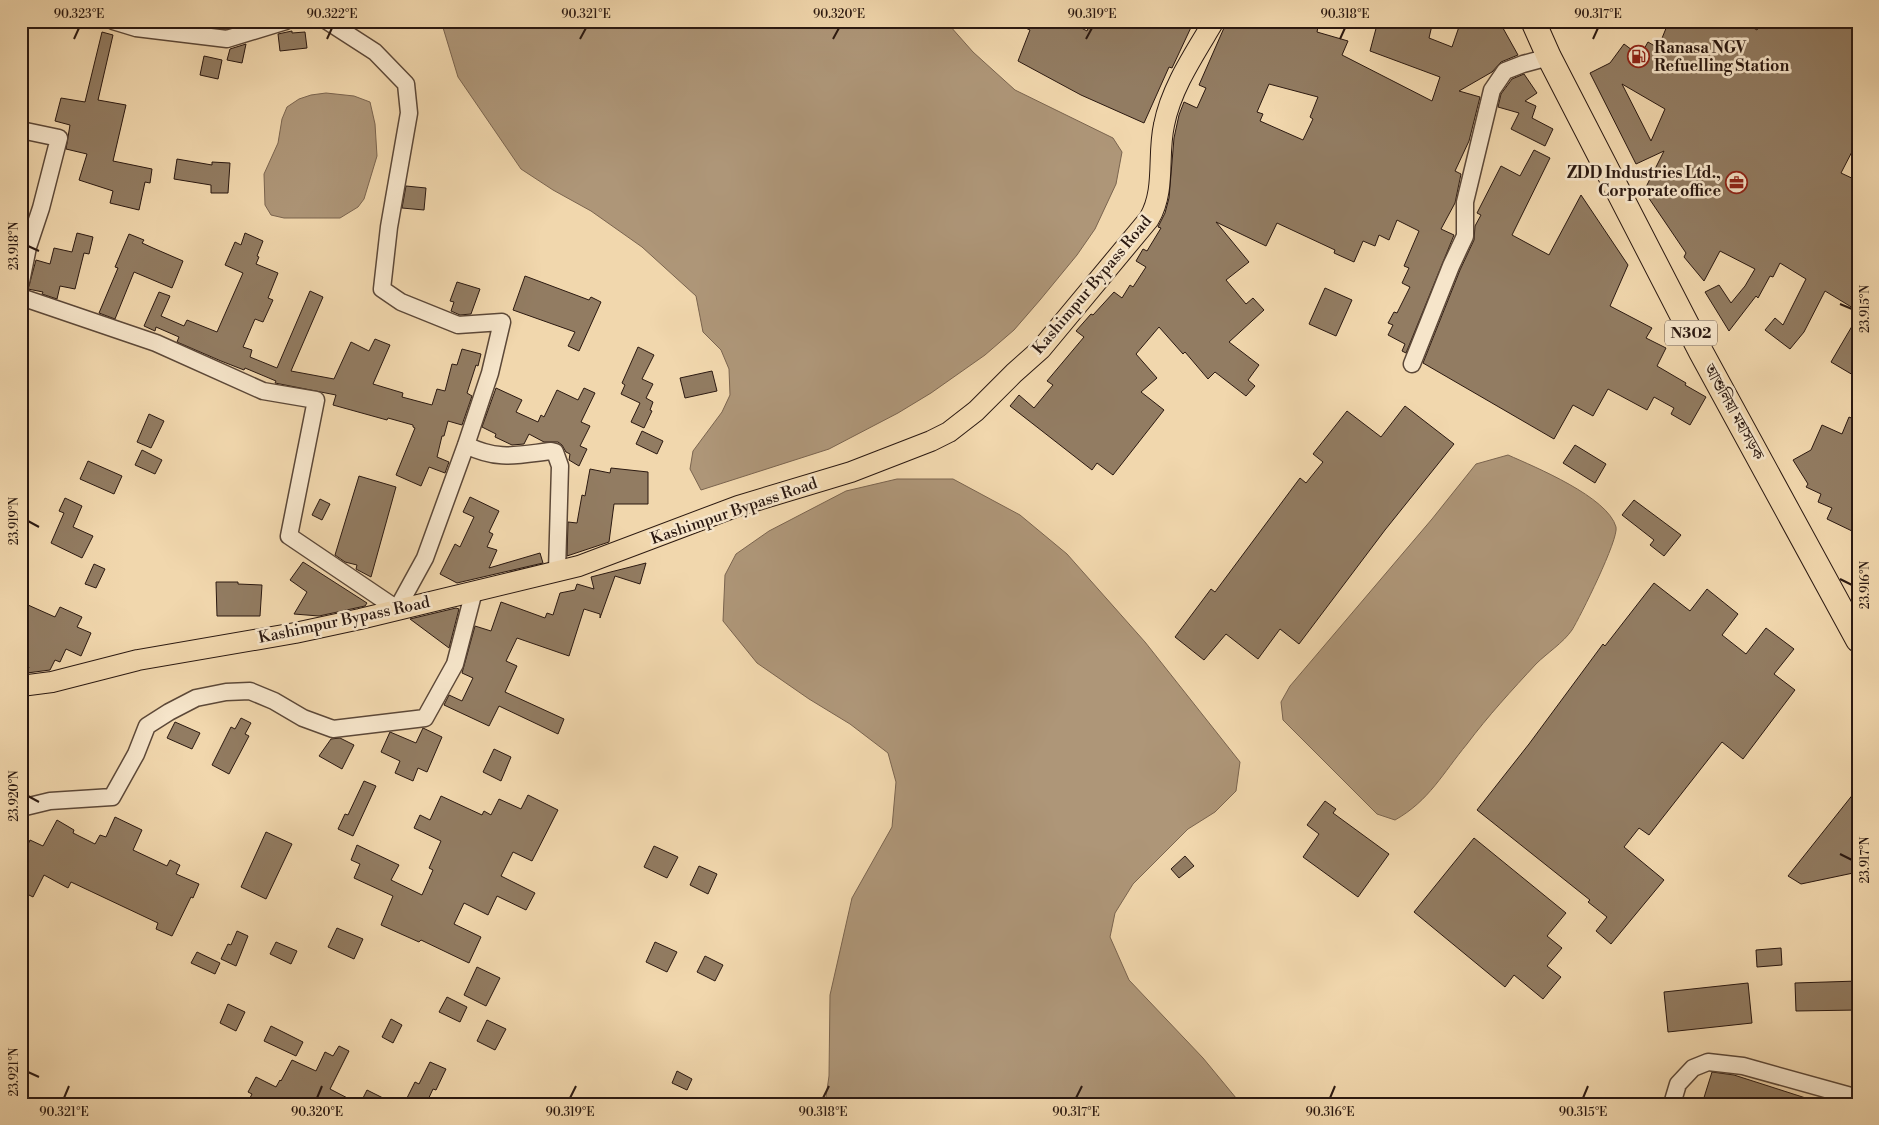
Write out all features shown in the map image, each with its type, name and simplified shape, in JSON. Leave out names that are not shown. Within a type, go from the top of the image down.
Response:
[{"type":"highway","name":"আশুলিয়া মহাসড়ক","points":[[1533,21],[1549,57],[1701,352],[1858,640]]},
{"type":"main road","name":"Kashimpur Bypass Road","points":[[21,686],[52,682],[138,660],[295,633],[579,566],[738,506],[851,472],[949,432],[976,411],[1041,349],[1149,219],[1155,209],[1159,195],[1163,126],[1171,99],[1214,21]]},
{"type":"street","points":[[113,21],[136,28],[227,39],[286,21]]},
{"type":"street","points":[[21,297],[156,343],[263,392],[316,400],[289,536],[396,609],[425,558],[466,446],[490,373],[502,322],[458,325],[401,302],[382,289],[389,227],[409,113],[406,84],[375,52],[327,21]]},
{"type":"street","points":[[1412,364],[1465,236],[1465,202],[1492,90],[1505,71],[1549,57]]},
{"type":"street","points":[[21,130],[59,138],[42,208],[28,247],[21,282]]},
{"type":"street","points":[[466,446],[496,456],[555,452],[560,466],[558,571]]},
{"type":"street","points":[[21,808],[50,801],[112,797],[136,754],[147,726],[196,698],[226,692],[250,691],[274,701],[303,718],[333,729],[425,718],[455,664],[474,591]]},
{"type":"street","points":[[1672,1104],[1678,1084],[1693,1068],[1708,1062],[1743,1066],[1858,1098]]},
{"type":"shaded area","points":[[441,21],[931,21],[950,26],[973,52],[1015,90],[1113,138],[1122,152],[1116,184],[1095,229],[1077,255],[1014,330],[985,355],[931,393],[898,413],[829,449],[701,490],[690,469],[693,451],[722,412],[730,395],[729,369],[721,350],[703,332],[696,296],[642,247],[591,211],[553,190],[521,169],[458,77]]},
{"type":"shaded area","points":[[326,93],[354,96],[370,102],[375,124],[377,156],[364,199],[358,207],[340,218],[284,218],[271,215],[265,205],[264,174],[278,143],[282,119],[287,107],[299,99]]},
{"type":"shaded area","points":[[1508,455],[1569,484],[1600,505],[1610,516],[1616,527],[1612,546],[1590,595],[1568,635],[1536,664],[1509,693],[1435,786],[1417,804],[1395,820],[1377,814],[1283,720],[1281,702],[1290,686],[1432,519],[1476,464]]},
{"type":"shaded area","points":[[897,479],[953,479],[1020,515],[1067,554],[1145,642],[1240,762],[1236,791],[1215,812],[1188,829],[1133,884],[1115,913],[1110,937],[1129,980],[1203,1058],[1241,1104],[825,1104],[829,1076],[830,995],[852,898],[892,827],[896,782],[888,753],[850,724],[809,699],[757,663],[723,621],[725,575],[736,554],[769,531],[846,491]]},
{"type":"building","points":[[216,21],[251,21],[226,29],[216,28]]},
{"type":"building","points":[[1010,21],[1068,21],[1087,31],[1091,21],[1194,21],[1172,68],[1169,67],[1144,123],[1081,95],[1018,61],[1030,30]]},
{"type":"building","points":[[1227,21],[1299,21],[1318,27],[1317,32],[1348,41],[1342,55],[1432,101],[1440,77],[1370,51],[1378,21],[1433,21],[1429,38],[1452,47],[1461,21],[1499,21],[1518,55],[1501,62],[1492,72],[1459,91],[1480,97],[1469,141],[1455,171],[1461,174],[1455,203],[1441,229],[1454,235],[1406,353],[1402,351],[1405,344],[1388,335],[1393,325],[1388,323],[1394,312],[1397,313],[1410,287],[1402,283],[1409,268],[1404,266],[1419,231],[1397,220],[1389,240],[1379,235],[1375,246],[1363,241],[1354,262],[1334,253],[1335,250],[1277,223],[1266,246],[1216,222],[1249,262],[1226,280],[1246,304],[1253,298],[1264,310],[1229,342],[1259,365],[1248,380],[1255,386],[1246,396],[1215,372],[1208,379],[1185,352],[1183,354],[1159,327],[1136,354],[1157,378],[1141,392],[1164,410],[1113,475],[1097,463],[1092,470],[1010,406],[1019,395],[1034,408],[1053,385],[1047,381],[1084,337],[1076,331],[1114,292],[1122,298],[1130,285],[1133,287],[1146,267],[1136,261],[1143,249],[1147,251],[1161,228],[1158,227],[1165,213],[1169,198],[1174,138],[1179,115],[1184,102],[1197,108],[1206,88],[1199,85]],"holes":[[[1269,84],[1318,97],[1310,117],[1313,119],[1303,140],[1260,121],[1263,114],[1257,112]]]},
{"type":"building","points":[[1669,21],[1741,21],[1757,30],[1762,21],[1858,21],[1858,114],[1854,122],[1858,124],[1858,140],[1841,173],[1858,181],[1858,311],[1825,291],[1804,332],[1790,349],[1765,330],[1775,318],[1783,325],[1806,279],[1780,263],[1773,277],[1770,276],[1758,298],[1756,296],[1729,331],[1705,292],[1719,285],[1731,303],[1745,286],[1755,269],[1720,251],[1704,281],[1684,257],[1686,253],[1644,191],[1664,151],[1636,164],[1590,73],[1610,63],[1624,44],[1640,56],[1648,42],[1658,48]],"holes":[[[1622,84],[1665,109],[1651,141]]]},
{"type":"building","points":[[292,31],[292,33],[305,32],[307,48],[280,51],[278,34]]},
{"type":"building","points":[[102,32],[113,35],[98,100],[126,105],[113,161],[152,169],[150,183],[145,182],[139,210],[110,203],[113,191],[79,180],[87,154],[66,149],[70,125],[55,121],[61,98],[85,102]]},
{"type":"building","points":[[246,44],[242,63],[227,60],[230,49]]},
{"type":"building","points":[[204,56],[222,60],[218,79],[200,75]]},
{"type":"building","points":[[1524,74],[1537,93],[1525,101],[1536,106],[1532,118],[1553,129],[1545,146],[1511,129],[1519,113],[1498,107],[1501,94],[1512,79]]},
{"type":"building","points":[[1534,150],[1550,158],[1512,235],[1549,255],[1581,195],[1628,265],[1610,306],[1652,328],[1646,338],[1666,348],[1657,366],[1706,397],[1690,425],[1671,414],[1674,408],[1654,397],[1647,410],[1608,389],[1593,416],[1573,405],[1554,439],[1423,363],[1474,240],[1475,226],[1481,215],[1477,213],[1501,166],[1520,176]]},
{"type":"building","points":[[177,159],[212,165],[212,162],[230,163],[228,193],[211,193],[211,185],[174,179]]},
{"type":"building","points":[[406,186],[426,188],[424,210],[402,208]]},
{"type":"building","points":[[77,233],[93,237],[89,254],[84,253],[75,289],[60,286],[57,299],[42,294],[43,292],[28,289],[36,260],[50,264],[54,248],[72,252]]},
{"type":"building","points":[[245,233],[263,241],[256,264],[278,273],[268,298],[273,300],[263,322],[255,319],[243,347],[252,350],[250,357],[277,368],[310,291],[323,297],[291,371],[334,379],[351,342],[369,351],[375,339],[390,345],[373,384],[403,393],[402,397],[432,405],[437,389],[445,391],[452,364],[457,365],[462,349],[481,354],[467,393],[472,396],[462,425],[448,421],[444,436],[442,436],[437,457],[449,462],[445,473],[429,467],[421,486],[396,475],[415,428],[413,425],[333,405],[336,395],[275,383],[276,381],[245,368],[244,370],[177,342],[179,337],[156,327],[155,331],[144,326],[159,292],[170,296],[161,316],[184,326],[187,320],[217,332],[243,273],[225,265],[235,242],[241,245]]},
{"type":"building","points":[[129,234],[144,240],[142,243],[183,261],[172,288],[134,272],[115,319],[99,313],[118,268],[115,267]]},
{"type":"building","points":[[525,276],[589,300],[591,297],[601,302],[579,351],[568,346],[575,332],[513,310]]},
{"type":"building","points":[[457,282],[480,289],[471,314],[460,315],[451,311],[454,302],[450,301]]},
{"type":"building","points":[[1325,288],[1352,300],[1336,336],[1309,324]]},
{"type":"building","points":[[1858,316],[1858,367],[1853,375],[1831,362]]},
{"type":"building","points":[[638,347],[654,355],[642,379],[653,384],[646,398],[653,402],[650,410],[652,411],[644,428],[631,422],[640,403],[621,394],[625,385],[622,383]]},
{"type":"building","points":[[712,371],[717,391],[685,398],[680,378]]},
{"type":"building","points":[[496,388],[522,400],[516,412],[538,422],[541,415],[544,417],[557,390],[578,400],[584,388],[595,393],[581,422],[590,426],[580,446],[587,449],[579,466],[569,460],[570,454],[558,442],[544,442],[529,434],[524,444],[512,445],[495,437],[496,434],[482,427]]},
{"type":"building","points":[[1405,406],[1454,444],[1385,530],[1299,644],[1280,629],[1258,659],[1226,634],[1204,660],[1175,637],[1211,589],[1215,592],[1300,478],[1306,483],[1323,462],[1313,454],[1347,411],[1381,437]]},
{"type":"building","points":[[149,414],[164,421],[151,448],[137,442]]},
{"type":"building","points":[[1849,417],[1858,421],[1858,518],[1852,531],[1827,519],[1832,508],[1818,502],[1821,494],[1806,487],[1808,484],[1793,460],[1811,450],[1822,425],[1842,434]]},
{"type":"building","points":[[642,431],[663,441],[657,454],[636,444]]},
{"type":"building","points":[[1575,445],[1606,464],[1595,483],[1563,463]]},
{"type":"building","points":[[142,450],[162,460],[155,474],[135,465]]},
{"type":"building","points":[[88,461],[122,476],[114,494],[80,479]]},
{"type":"building","points":[[611,468],[648,472],[648,504],[614,504],[609,542],[567,556],[568,522],[577,523],[582,495],[585,496],[590,469],[610,473]]},
{"type":"building","points":[[359,476],[396,487],[371,577],[356,569],[357,565],[345,562],[335,555]]},
{"type":"building","points":[[470,497],[499,511],[489,532],[493,534],[487,547],[497,550],[489,568],[540,553],[543,563],[457,583],[440,574],[455,544],[460,547],[474,517],[463,512]]},
{"type":"building","points":[[65,498],[82,506],[73,527],[93,536],[82,558],[51,543],[64,513],[59,511]]},
{"type":"building","points":[[320,499],[330,504],[322,520],[312,515]]},
{"type":"building","points":[[1634,500],[1681,535],[1664,556],[1650,545],[1654,540],[1622,515]]},
{"type":"building","points":[[303,562],[367,603],[365,606],[319,616],[294,614],[307,592],[290,580]]},
{"type":"building","points":[[646,563],[640,584],[615,576],[600,618],[600,614],[584,609],[569,656],[517,638],[506,661],[517,666],[505,692],[564,719],[558,734],[499,706],[489,726],[444,705],[449,695],[462,701],[473,678],[462,673],[475,626],[491,631],[501,602],[545,618],[547,613],[553,615],[560,593],[575,590],[577,584],[594,589],[591,577]]},
{"type":"building","points":[[94,564],[105,569],[96,588],[85,584]]},
{"type":"building","points":[[216,582],[262,585],[260,616],[217,616]]},
{"type":"building","points":[[1654,583],[1690,611],[1707,589],[1738,614],[1722,635],[1746,654],[1766,628],[1794,649],[1774,674],[1795,690],[1743,759],[1722,742],[1649,835],[1639,828],[1624,847],[1664,880],[1611,944],[1596,931],[1607,917],[1588,902],[1590,900],[1477,810],[1529,744],[1603,644],[1605,646]]},
{"type":"building","points":[[28,605],[55,617],[60,607],[82,617],[77,627],[91,633],[81,656],[66,649],[60,662],[55,660],[50,670],[27,673],[29,667],[21,663],[21,620]]},
{"type":"building","points":[[456,608],[459,609],[449,648],[410,619]]},
{"type":"building","points":[[241,718],[251,723],[245,734],[249,736],[229,774],[212,765],[231,727],[235,729]]},
{"type":"building","points":[[175,722],[200,733],[192,749],[167,738]]},
{"type":"building","points":[[423,728],[442,737],[427,772],[418,768],[413,781],[395,773],[400,761],[381,752],[390,732],[416,743]]},
{"type":"building","points":[[340,738],[354,745],[342,769],[319,756],[331,739]]},
{"type":"building","points":[[494,749],[511,757],[501,781],[483,772]]},
{"type":"building","points":[[364,781],[376,786],[353,836],[338,829],[345,814],[348,815]]},
{"type":"building","points":[[1858,788],[1858,872],[1801,884],[1788,876]]},
{"type":"building","points":[[528,795],[558,810],[532,861],[513,852],[501,876],[535,893],[526,910],[497,896],[488,915],[464,903],[454,924],[481,937],[469,963],[421,940],[419,942],[381,925],[393,896],[354,878],[360,864],[351,860],[357,845],[399,865],[391,880],[422,895],[433,870],[429,868],[441,841],[414,828],[420,815],[430,820],[441,796],[482,815],[484,811],[491,815],[499,799],[521,809]]},
{"type":"building","points":[[1325,801],[1336,809],[1333,813],[1389,854],[1358,897],[1303,857],[1319,834],[1307,825]]},
{"type":"building","points":[[115,817],[142,830],[133,850],[167,866],[170,860],[180,865],[176,874],[199,884],[172,936],[156,929],[158,923],[71,882],[68,888],[44,875],[33,897],[21,891],[21,860],[30,840],[43,846],[57,820],[74,830],[73,833],[95,844],[100,835],[106,837]]},
{"type":"building","points":[[266,832],[292,844],[266,899],[241,887]]},
{"type":"building","points":[[1474,838],[1566,913],[1547,936],[1562,948],[1547,966],[1561,977],[1543,999],[1514,975],[1505,987],[1414,912]]},
{"type":"building","points":[[654,846],[678,857],[667,878],[644,867]]},
{"type":"building","points":[[1185,856],[1194,866],[1179,878],[1171,869]]},
{"type":"building","points":[[699,866],[717,874],[708,894],[690,885]]},
{"type":"building","points":[[337,928],[363,939],[354,959],[328,947]]},
{"type":"building","points":[[237,931],[248,936],[236,966],[221,959],[228,944],[231,945]]},
{"type":"building","points":[[276,942],[297,951],[291,964],[270,954]]},
{"type":"building","points":[[655,942],[677,952],[667,972],[646,962]]},
{"type":"building","points":[[1781,948],[1782,965],[1757,967],[1756,950]]},
{"type":"building","points":[[197,952],[220,963],[215,974],[191,963]]},
{"type":"building","points":[[705,956],[723,965],[715,981],[697,972]]},
{"type":"building","points":[[477,967],[500,978],[486,1006],[464,995]]},
{"type":"building","points":[[1858,981],[1858,1010],[1796,1011],[1795,983]]},
{"type":"building","points":[[1748,983],[1752,1023],[1668,1032],[1664,992]]},
{"type":"building","points":[[447,997],[467,1007],[460,1022],[439,1012]]},
{"type":"building","points":[[228,1004],[245,1012],[236,1031],[220,1023]]},
{"type":"building","points":[[391,1019],[402,1025],[393,1043],[382,1037]]},
{"type":"building","points":[[487,1020],[506,1029],[495,1050],[477,1041]]},
{"type":"building","points":[[271,1026],[303,1042],[296,1056],[264,1041]]},
{"type":"building","points":[[339,1046],[349,1051],[330,1089],[359,1104],[247,1104],[252,1094],[248,1092],[256,1077],[276,1087],[292,1060],[316,1071],[325,1052],[333,1056]]},
{"type":"building","points":[[430,1062],[446,1069],[436,1090],[433,1089],[426,1104],[404,1104],[415,1082],[419,1084]]},
{"type":"building","points":[[677,1071],[692,1079],[687,1090],[672,1083]]},
{"type":"building","points":[[1712,1072],[1734,1075],[1815,1101],[1815,1104],[1702,1104]]},
{"type":"building","points":[[367,1090],[395,1104],[360,1104]]},
{"type":"place","name":"Ranasa NGV Refuelling Station","points":[[1638,57]]},
{"type":"place","name":"ZDD Industries Ltd., Corporate office","points":[[1737,182]]}]
